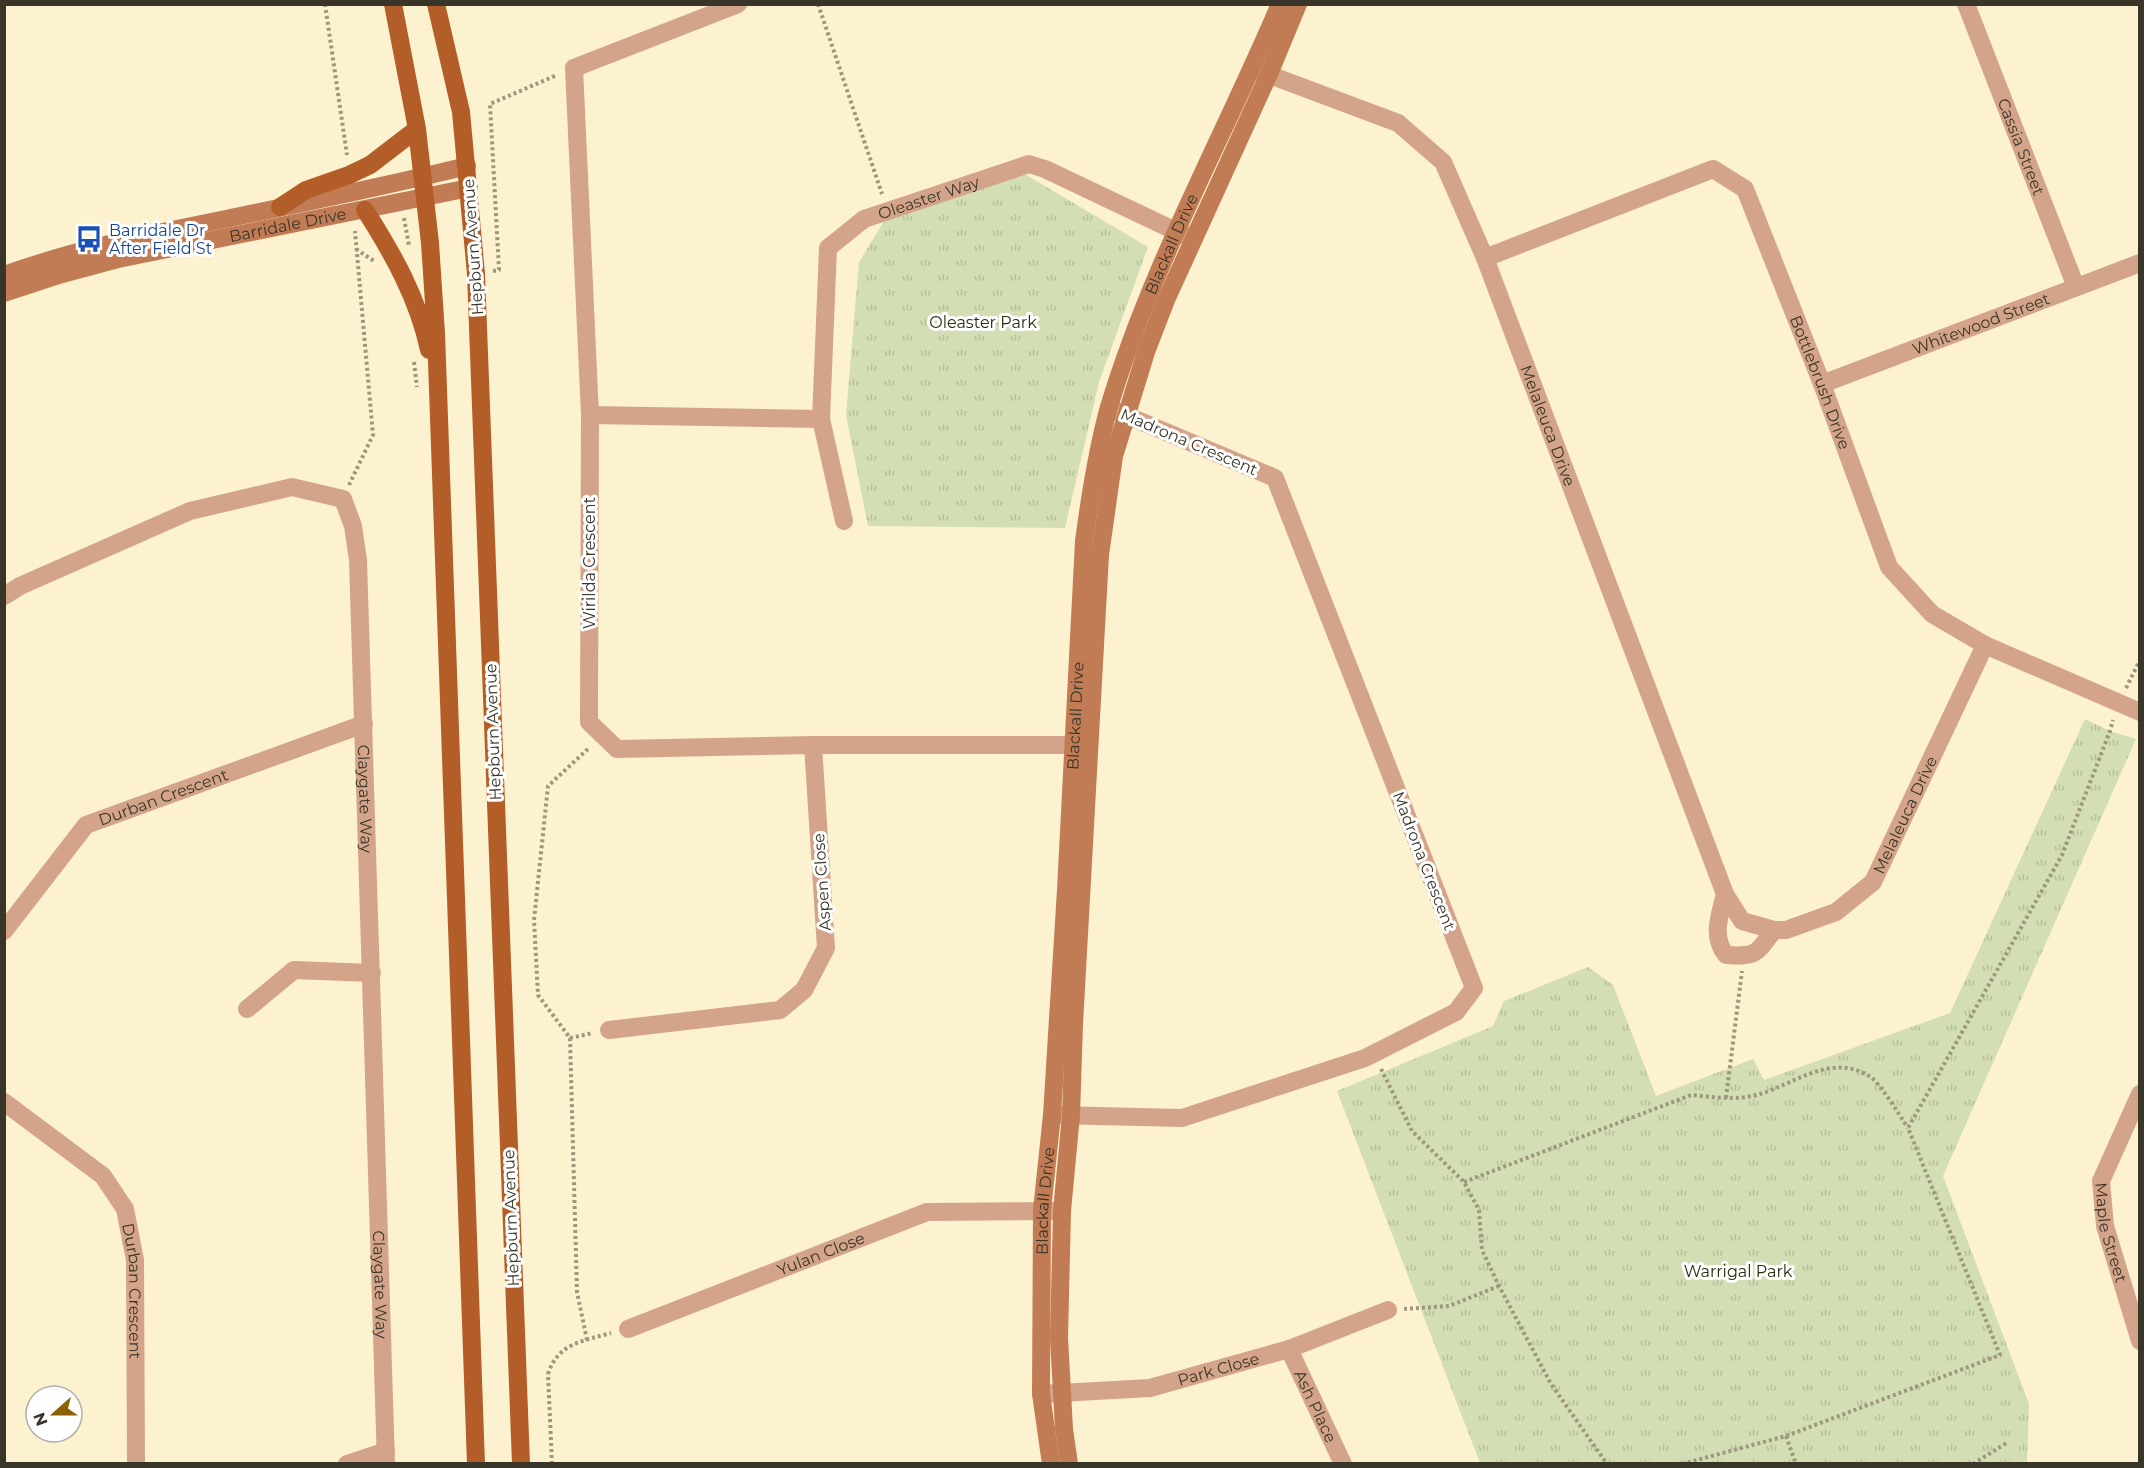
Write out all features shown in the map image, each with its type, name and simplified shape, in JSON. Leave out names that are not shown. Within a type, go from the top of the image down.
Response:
[{"type":"main road","points":[[393,4],[417,129],[430,243],[438,390],[476,1464]]},
{"type":"main road","name":"Hepburn Avenue","points":[[436,4],[461,112],[476,274],[520,1464]]},
{"type":"main road","name":"Blackall Drive","points":[[1260,71],[1280,4]]},
{"type":"main road","name":"Blackall Drive","points":[[1069,1464],[1064,1429],[1059,1338],[1062,1211],[1071,1115],[1074,1024],[1082,746],[1084,541],[1092,485],[1109,408],[1138,325],[1184,235],[1260,71],[1298,4]]},
{"type":"main road","points":[[280,207],[306,190],[349,176],[370,165],[417,129]]},
{"type":"main road","name":"Barridale Drive","points":[[6,285],[50,259],[88,249],[467,166]]},
{"type":"main road","name":"Barridale Drive","points":[[6,285],[118,259],[469,188]]},
{"type":"main road","points":[[365,210],[392,253],[411,293],[426,334],[438,390]]},
{"type":"main road","name":"Blackall Drive","points":[[1051,1464],[1041,1394],[1042,1210],[1104,514],[1113,456],[1184,235]]},
{"type":"street","points":[[574,68],[738,4]]},
{"type":"street","name":"Cassia Street","points":[[1966,4],[2076,287]]},
{"type":"street","name":"Wirilda Crescent","points":[[574,68],[590,415],[589,722],[603,735]]},
{"type":"street","name":"Melaleuca Drive","points":[[1260,71],[1398,123],[1443,162],[1485,258],[1725,894],[1742,921],[1774,930],[1786,930],[1836,912],[1873,882],[1985,645]]},
{"type":"street","name":"Oleaster Way","points":[[844,521],[821,419],[828,248],[864,219],[1029,164],[1046,169],[1184,235]]},
{"type":"street","name":"Bottlebrush Drive","points":[[1485,258],[1713,169],[1745,189],[1822,384],[1889,567],[1932,614],[1985,645],[2139,712]]},
{"type":"street","name":"Whitewood Street","points":[[1822,384],[2139,263]]},
{"type":"street","name":"Madrona Crescent","points":[[1052,1115],[1182,1118],[1365,1058],[1456,1012],[1474,988],[1275,478],[1109,408]]},
{"type":"street","points":[[590,415],[821,419]]},
{"type":"street","points":[[4,596],[20,586],[190,511],[292,487],[343,499]]},
{"type":"street","name":"Claygate Way","points":[[343,499],[353,526],[358,560],[386,1457]]},
{"type":"street","name":"Durban Crescent","points":[[4,931],[86,825],[364,724]]},
{"type":"street","points":[[603,735],[617,749],[813,745],[1082,746]]},
{"type":"street","name":"Aspen Close","points":[[609,1030],[780,1010],[804,990],[826,948],[813,745]]},
{"type":"street","points":[[1725,894],[1716,933],[1720,948],[1726,955],[1747,957],[1759,950],[1774,930]]},
{"type":"street","points":[[247,1009],[294,970],[372,973]]},
{"type":"street","name":"Maple Street","points":[[2139,1094],[2101,1181],[2105,1226],[2139,1341]]},
{"type":"street","name":"Durban Crescent","points":[[4,1102],[103,1176],[125,1209],[135,1260],[136,1464]]},
{"type":"street","name":"Yulan Close","points":[[628,1329],[927,1212],[1062,1211]]},
{"type":"street","name":"Park Close","points":[[1041,1394],[1150,1388],[1289,1349],[1388,1310]]},
{"type":"street","name":"Ash Place","points":[[1289,1349],[1343,1464]]},
{"type":"street","points":[[347,1464],[386,1457]]},
{"type":"path","points":[[325,4],[347,152]]},
{"type":"path","points":[[818,4],[888,212]]},
{"type":"path","points":[[476,274],[499,270],[490,104],[574,68]]},
{"type":"path","points":[[409,247],[430,243]]},
{"type":"path","points":[[343,499],[373,435],[357,249]]},
{"type":"path","points":[[1908,1128],[2062,855],[2119,702],[2139,660]]},
{"type":"path","points":[[587,1340],[577,1292],[570,1038],[538,995],[534,920],[548,786],[603,735]]},
{"type":"path","points":[[1726,1098],[1742,973],[1742,956]]},
{"type":"path","points":[[1365,1058],[1380,1067],[1413,1131],[1464,1182],[1479,1210],[1482,1250],[1499,1286],[1551,1384],[1607,1464]]},
{"type":"path","points":[[1464,1182],[1691,1095],[1726,1098],[1758,1095],[1813,1072],[1845,1066],[1871,1077],[1908,1128],[2000,1355],[1786,1436],[1682,1464]]},
{"type":"path","points":[[1388,1310],[1449,1306],[1499,1286]]},
{"type":"path","points":[[552,1464],[548,1374],[552,1362],[560,1352],[587,1340],[628,1329]]},
{"type":"path","points":[[1786,1436],[1796,1464]]},
{"type":"path","points":[[1973,1464],[2008,1442]]},
{"type":"green space","name":"Oleaster Park","points":[[1023,173],[1148,247],[1099,382],[1065,528],[868,526],[846,415],[859,262],[886,218]]},
{"type":"green space","name":"Warrigal Park","points":[[2085,719],[2110,731],[2136,739],[1943,1176],[2029,1404],[2027,1463],[1480,1463],[1337,1091],[1493,1026],[1504,1001],[1588,967],[1613,985],[1656,1096],[1753,1059],[1764,1080],[1950,1013]]},
{"type":"place","name":"Barridale Dr After Field St","points":[[89,239]]}]
